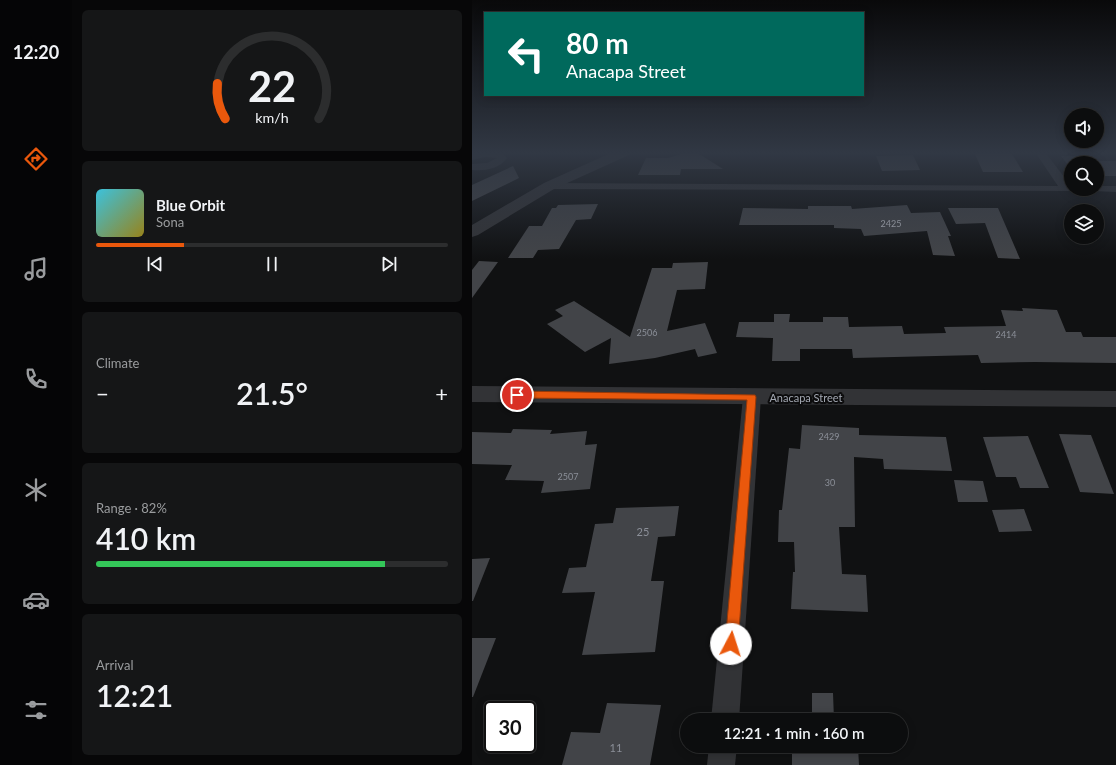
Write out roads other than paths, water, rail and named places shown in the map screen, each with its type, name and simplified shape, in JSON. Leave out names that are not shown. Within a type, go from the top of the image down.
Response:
[{"type":"street","points":[[472,232],[546,188]]},
{"type":"street","points":[[843,188],[1064,189]]},
{"type":"street","points":[[1104,189],[1116,189]]},
{"type":"street","name":"Anacapa Street","points":[[472,394],[1116,399]]},
{"type":"street","points":[[726,713],[752,397]]},
{"type":"street","points":[[721,765],[722,753]]}]
